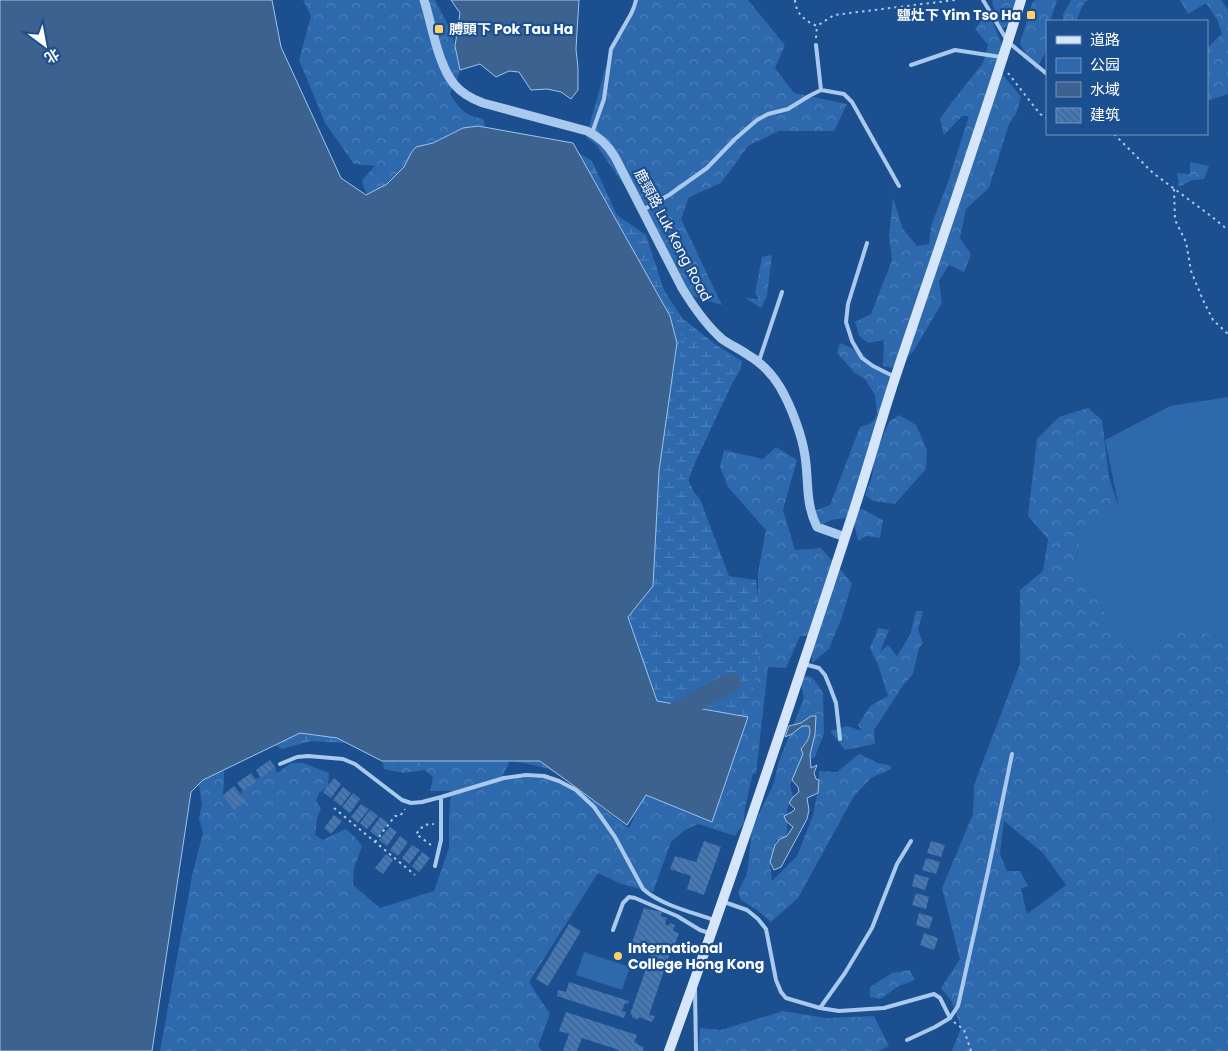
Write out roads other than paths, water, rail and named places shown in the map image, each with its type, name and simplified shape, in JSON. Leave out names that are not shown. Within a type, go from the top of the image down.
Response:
[{"type":"main road","points":[[669,1051],[766,777],[845,537],[895,377],[1021,0]]},
{"type":"street","name":"鹿頸路 Luk Keng Road","points":[[424,0],[445,69],[460,90],[472,98],[483,102],[592,133],[612,150],[682,288],[700,314],[721,338],[759,362],[776,382],[792,413],[805,454],[811,515],[817,527],[845,537]]},
{"type":"lane","points":[[592,133],[604,99],[612,49],[631,14],[636,0]]},
{"type":"lane","points":[[983,0],[1008,42],[1046,73]]},
{"type":"lane","points":[[816,45],[821,90]]},
{"type":"lane","points":[[911,65],[955,50],[1002,61]]},
{"type":"lane","points":[[643,210],[670,195],[707,168],[734,139],[757,120],[788,109],[821,90],[844,94],[852,102],[899,186]]},
{"type":"lane","points":[[867,243],[848,304],[846,322],[852,341],[862,358],[895,377]]},
{"type":"lane","points":[[759,362],[782,292]]},
{"type":"lane","points":[[803,664],[819,668],[825,675],[836,702],[840,738]]},
{"type":"lane","points":[[907,1040],[936,1027],[950,1018],[958,1006],[1012,754]]},
{"type":"lane","points":[[280,764],[297,757],[308,756],[343,759],[355,764],[402,800],[411,803],[442,797],[504,778],[526,775],[544,776],[559,781],[576,790],[594,807],[615,837],[643,889],[648,894],[671,905],[716,921]]},
{"type":"lane","points":[[435,866],[441,840],[442,797]]},
{"type":"lane","points":[[820,1008],[845,973],[872,928],[897,864],[911,841]]},
{"type":"lane","points":[[614,930],[623,903],[629,897],[636,898],[677,916],[700,930],[711,934]]},
{"type":"lane","points":[[722,901],[748,910],[766,929],[776,980],[786,998],[820,1008],[839,1011],[884,1008],[934,994],[940,998],[950,1018]]},
{"type":"lane","points":[[695,979],[694,1034],[696,1051]]},
{"type":"water","points":[[0,0],[272,0],[281,47],[341,178],[366,195],[387,184],[404,167],[416,147],[433,143],[463,128],[478,126],[573,143],[670,316],[677,343],[659,471],[653,586],[628,617],[657,701],[748,717],[712,822],[646,795],[627,825],[540,761],[382,761],[337,738],[300,733],[203,780],[191,792],[152,1051],[0,1051]]},
{"type":"water","points":[[451,0],[579,0],[576,49],[578,90],[571,99],[561,92],[547,89],[531,90],[519,72],[509,71],[496,77],[480,64],[460,70],[455,46],[460,13]]},
{"type":"water","points":[[811,716],[816,716],[815,734],[810,755],[811,768],[817,765],[814,773],[816,779],[819,780],[818,793],[807,798],[809,810],[807,819],[781,867],[774,870],[770,862],[775,845],[780,839],[787,836],[793,827],[786,821],[784,816],[795,809],[789,803],[799,792],[798,787],[792,780],[803,754],[801,749],[809,735],[809,726],[802,726],[785,737],[789,726],[801,723]]},
{"type":"waterway","points":[[662,719],[731,683]]},
{"type":"place","name":"鹽灶下 Yim Tso Ha","points":[[1031,15]]},
{"type":"place","name":"膊頭下 Pok Tau Ha","points":[[439,29]]},
{"type":"place","name":"International College Hong Kong","points":[[618,956]]}]
